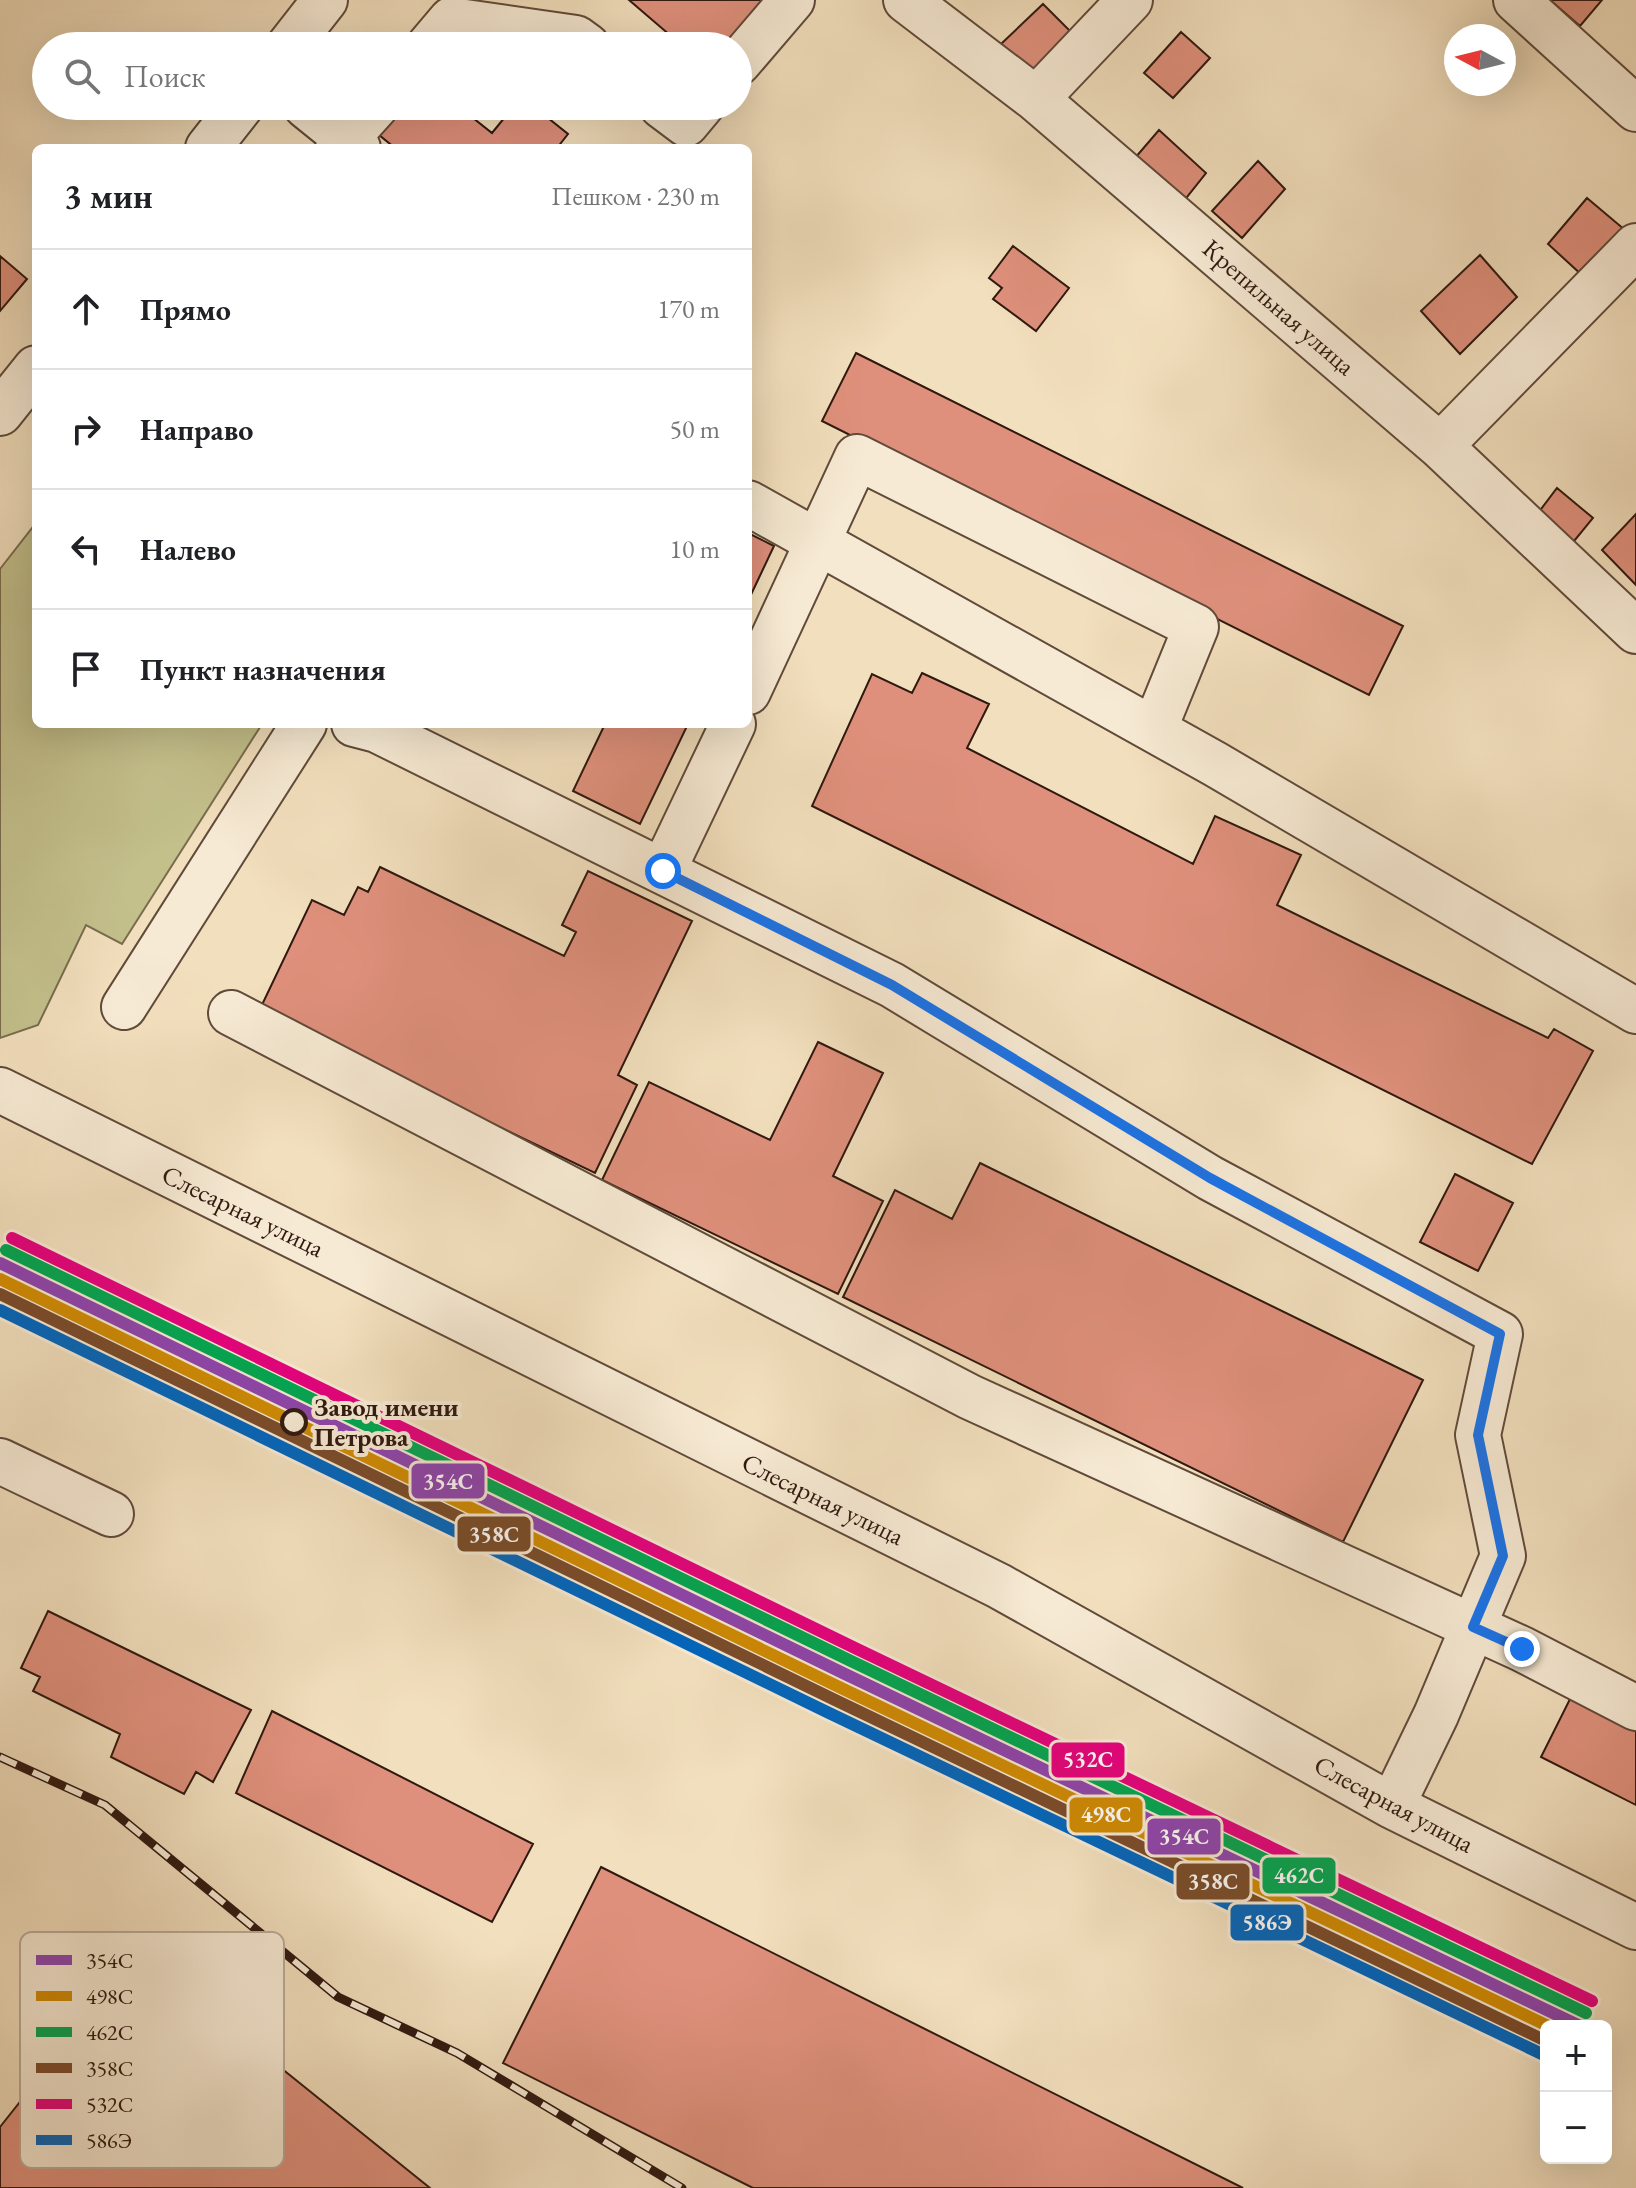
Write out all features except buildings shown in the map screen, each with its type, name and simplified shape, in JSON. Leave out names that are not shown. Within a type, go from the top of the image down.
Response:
[{"type":"street","points":[[300,32],[325,0]]},
{"type":"street","points":[[752,47],[792,0]]},
{"type":"street","name":"Крепильная улица","points":[[906,0],[1036,99],[1440,446],[1636,631]]},
{"type":"street","points":[[1036,99],[1130,0]]},
{"type":"street","points":[[1516,0],[1636,109]]},
{"type":"street","points":[[441,32],[451,20],[534,32]]},
{"type":"street","points":[[211,144],[230,120]]},
{"type":"street","points":[[321,120],[348,144]]},
{"type":"street","points":[[351,144],[367,120]]},
{"type":"street","points":[[1440,446],[1636,246]]},
{"type":"street","points":[[0,413],[32,373]]},
{"type":"street","points":[[752,684],[857,457],[1196,627],[1154,730]]},
{"type":"street","points":[[752,505],[1154,730],[1636,1011]]},
{"type":"street","points":[[124,1007],[301,728]]},
{"type":"street","points":[[369,728],[892,985],[1210,1178],[1500,1334],[1478,1435],[1503,1556],[1436,1715],[1392,1806]]},
{"type":"street","points":[[663,871],[731,728]]},
{"type":"street","points":[[231,1013],[970,1397],[1473,1627],[1636,1708]]},
{"type":"street","name":"Слесарная улица","points":[[0,1090],[999,1586],[1392,1806],[1636,1927]]},
{"type":"street","points":[[0,1461],[111,1514]]},
{"type":"shaded area","points":[[32,528],[32,728],[259,728],[122,944],[86,925],[38,1025],[0,1038],[0,569]]},
{"type":"railway","points":[[0,1757],[105,1805],[259,1932]]},
{"type":"railway","points":[[284,1953],[338,1997],[457,2053],[682,2188]]},
{"type":"transit line","name":"532С","points":[[12,1238],[857,1649],[1592,2001]]},
{"type":"transit line","name":"462С","points":[[6,1250],[851,1661],[1586,2013]]},
{"type":"transit line","name":"354С","points":[[0,1263],[845,1674],[1567,2020]]},
{"type":"transit line","name":"498С","points":[[0,1279],[839,1687],[1540,2022]]},
{"type":"transit line","name":"358С","points":[[0,1294],[1540,2038]]},
{"type":"transit line","name":"586Э","points":[[0,1310],[827,1712],[1540,2053]]},
{"type":"place","name":"Завод имени Петрова","points":[[294,1422]]},
{"type":"route","points":[[663,871],[892,985],[1210,1178],[1500,1334],[1478,1435],[1503,1556],[1473,1627],[1522,1649]]}]
